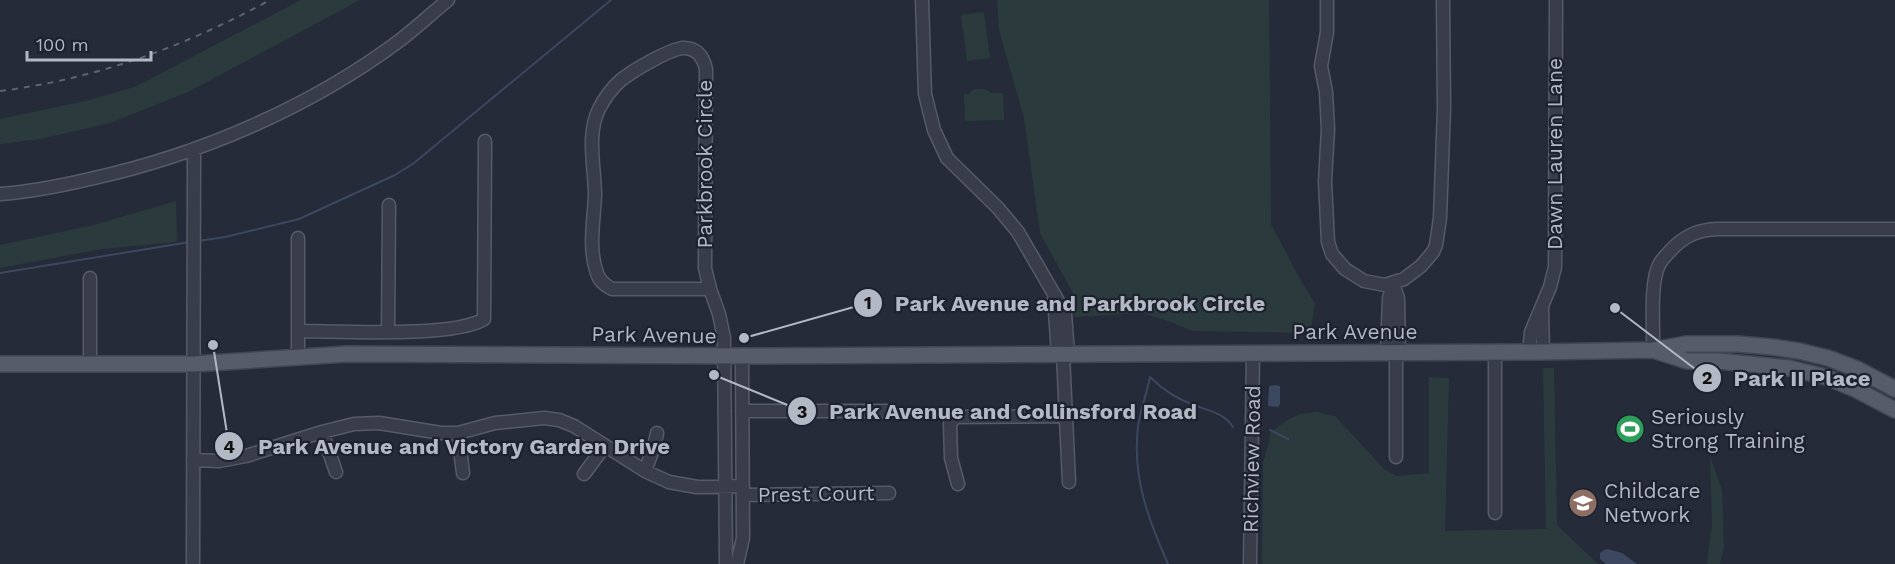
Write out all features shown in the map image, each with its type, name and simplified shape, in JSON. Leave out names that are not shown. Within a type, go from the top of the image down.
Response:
[{"type":"main road","name":"Park Avenue","points":[[0,364],[194,364],[347,354],[742,356],[1653,351],[1686,344],[1738,344],[1799,351],[1828,358],[1894,387]]},
{"type":"main road","points":[[1705,344],[1718,361]]},
{"type":"main road","name":"Park Avenue","points":[[1653,351],[1687,361],[1718,361],[1789,368],[1827,377],[1895,410]]},
{"type":"street","points":[[0,194],[62,185],[135,169],[239,132],[331,85],[399,41],[448,0]]},
{"type":"street","points":[[922,0],[925,94],[934,130],[947,158],[1018,232],[1053,294],[1063,354],[1069,482]]},
{"type":"street","points":[[1327,0],[1328,32],[1321,66],[1326,92],[1328,129],[1325,181],[1328,242],[1332,254],[1350,273],[1375,284],[1393,284],[1404,279],[1421,266],[1436,245],[1440,218],[1444,119],[1443,0]]},
{"type":"street","name":"Dawn Lauren Lane","points":[[1536,352],[1531,332],[1550,287],[1555,267],[1556,0]]},
{"type":"street","name":"Parkbrook Circle","points":[[710,289],[612,289],[604,284],[595,268],[593,243],[595,177],[592,149],[598,111],[621,81],[668,52],[682,48],[698,52],[706,69],[705,268],[724,338],[726,564]]},
{"type":"street","points":[[298,331],[426,331],[463,326],[484,319],[485,141]]},
{"type":"street","points":[[193,564],[194,149]]},
{"type":"street","points":[[388,331],[389,205]]},
{"type":"street","points":[[1653,351],[1656,272],[1668,253],[1694,233],[1717,230],[1895,229]]},
{"type":"street","points":[[298,238],[298,357]]},
{"type":"street","points":[[90,278],[90,364]]},
{"type":"street","points":[[1393,284],[1389,298],[1394,353],[1396,457]]},
{"type":"street","points":[[1495,352],[1495,513]]},
{"type":"street","name":"Richview Road","points":[[1251,564],[1253,354]]},
{"type":"street","points":[[737,564],[743,538],[742,356]]},
{"type":"street","points":[[742,411],[887,411]]},
{"type":"street","points":[[958,484],[951,458],[950,423],[956,417],[1065,416]]},
{"type":"street","name":"Prest Court","points":[[458,433],[495,423],[543,418],[559,420],[574,426],[645,471],[681,485],[726,486],[743,491],[889,493]]},
{"type":"street","points":[[194,460],[219,460],[246,456],[354,424],[379,423],[458,433],[463,473]]},
{"type":"street","points":[[322,432],[336,472]]},
{"type":"street","points":[[645,471],[657,433]]},
{"type":"street","points":[[584,474],[604,447]]},
{"type":"street","points":[[726,459],[742,459]]},
{"type":"shaded area","points":[[301,0],[360,0],[188,92],[110,123],[40,139],[0,144],[0,119],[90,100],[137,86]]},
{"type":"shaded area","points":[[997,0],[1269,0],[1271,224],[1315,303],[1310,333],[1193,331],[1142,313],[1074,317],[1074,295],[1040,233],[1024,118],[999,30]]},
{"type":"shaded area","points":[[984,12],[990,58],[967,61],[961,15]]},
{"type":"shaded area","points":[[975,89],[983,89],[990,93],[1003,93],[1004,120],[965,121],[964,94],[970,94]]},
{"type":"shaded area","points":[[176,201],[177,242],[102,249],[0,268],[0,245],[94,225]]},
{"type":"shaded area","points":[[1543,368],[1554,368],[1557,525],[1598,564],[1262,564],[1263,463],[1270,433],[1287,420],[1300,414],[1316,412],[1335,416],[1385,470],[1397,476],[1429,473],[1429,377],[1449,378],[1445,531],[1546,529]]},
{"type":"shaded area","points":[[1710,457],[1722,490],[1724,547],[1720,564],[1707,564],[1712,524]]},
{"type":"water","points":[[1269,386],[1280,386],[1280,404],[1278,407],[1268,406]]},
{"type":"water","points":[[1608,549],[1622,553],[1637,564],[1606,564],[1600,559],[1600,553]]},
{"type":"waterway","points":[[198,241],[225,237],[299,219],[395,175],[414,163],[611,0]]},
{"type":"waterway","points":[[0,273],[190,242]]},
{"type":"waterway","points":[[1150,377],[1138,427],[1137,463],[1148,514],[1168,564]]},
{"type":"waterway","points":[[1150,377],[1170,394],[1221,415],[1233,427]]},
{"type":"waterway","points":[[1270,430],[1288,439]]},
{"type":"railway","points":[[0,91],[71,78],[140,58],[206,32],[270,0]]},
{"type":"place","name":"Park II Place","points":[[1615,308]]},
{"type":"place","name":"Park Avenue and Parkbrook Circle","points":[[744,338]]},
{"type":"place","name":"Park Avenue and Victory Garden Drive","points":[[213,345]]},
{"type":"place","name":"Park Avenue and Collinsford Road","points":[[714,375]]},
{"type":"place","name":"Seriously Strong Training","points":[[1630,429]]},
{"type":"place","name":"Childcare Network","points":[[1583,503]]}]
